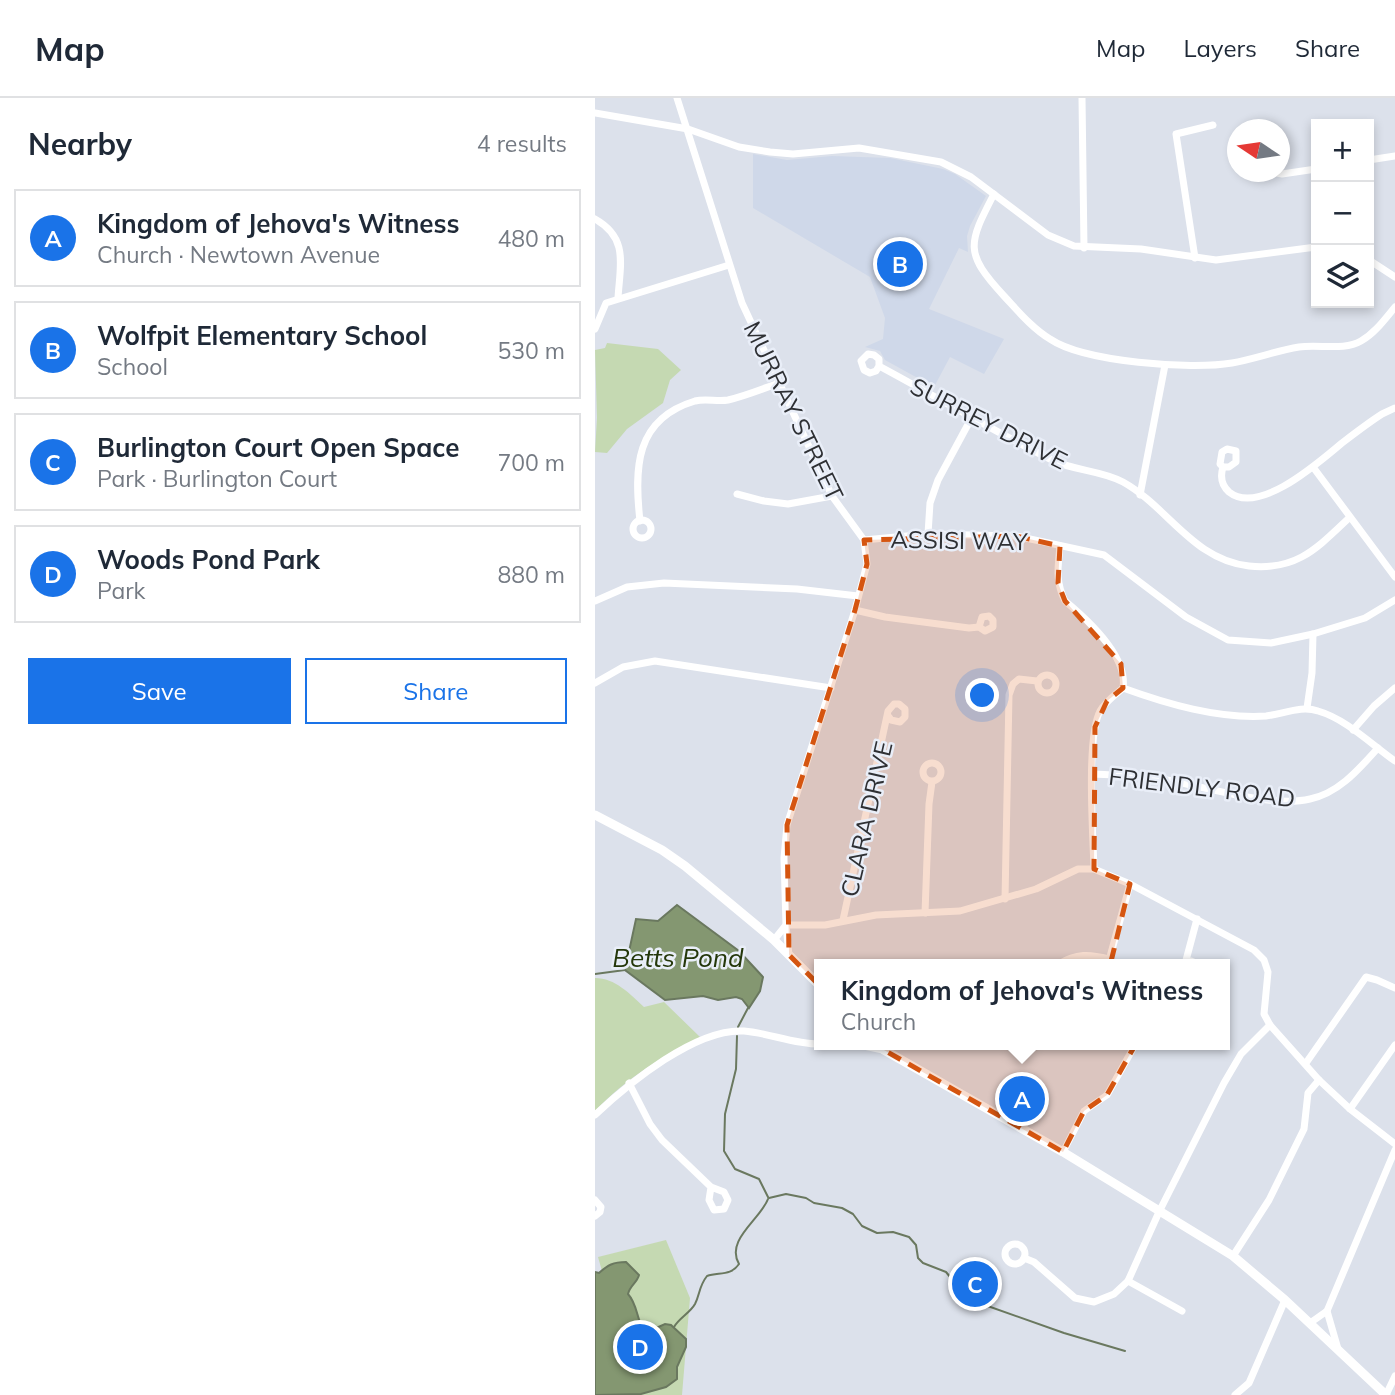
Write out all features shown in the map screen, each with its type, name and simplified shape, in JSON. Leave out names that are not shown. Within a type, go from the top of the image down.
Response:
[{"type":"main road","points":[[595,815],[662,850],[685,866],[774,940],[814,980]]},
{"type":"main road","points":[[886,1050],[1063,1152],[1233,1256],[1285,1300],[1386,1395]]},
{"type":"street","name":"MURRAY STREET","points":[[677,98],[742,303],[832,496],[864,540]]},
{"type":"street","points":[[1082,98],[1084,248]]},
{"type":"street","points":[[595,113],[688,129],[739,147],[770,152],[859,148],[928,160],[957,169],[1052,238],[1084,248],[1141,249],[1195,258],[1235,259],[1311,248]]},
{"type":"street","points":[[1195,258],[1176,134],[1213,125]]},
{"type":"street","points":[[1374,159],[1395,156]]},
{"type":"street","points":[[1290,173],[1311,170]]},
{"type":"street","points":[[994,194],[975,233],[975,258],[982,272],[1027,321],[1052,341],[1080,352],[1165,366],[1231,363],[1297,348],[1346,346],[1364,340],[1395,307]]},
{"type":"street","points":[[595,219],[616,236],[621,253],[618,298]]},
{"type":"street","points":[[1374,263],[1395,277]]},
{"type":"street","points":[[595,330],[606,303],[729,265]]},
{"type":"street","name":"SURREY DRIVE","points":[[879,366],[1054,461],[1115,479],[1140,495],[1198,546],[1215,556],[1246,566],[1266,567],[1301,560],[1349,518]]},
{"type":"street","points":[[1140,495],[1165,366]]},
{"type":"street","points":[[641,521],[638,468],[647,435],[661,420],[695,401],[725,401],[779,383]]},
{"type":"street","points":[[1223,467],[1221,479],[1225,488],[1242,499],[1254,499],[1276,490],[1313,467],[1373,420],[1395,408]]},
{"type":"street","points":[[929,534],[930,503],[937,480],[972,417]]},
{"type":"street","points":[[1313,467],[1395,577]]},
{"type":"street","points":[[737,494],[788,504],[832,496]]},
{"type":"street","name":"ASSISI WAY","points":[[864,540],[929,534],[1016,536],[1104,555],[1186,617],[1227,640],[1271,643],[1313,634],[1365,618],[1395,600]]},
{"type":"street","points":[[789,955],[784,858],[787,825],[855,610],[867,564],[864,540]]},
{"type":"street","points":[[1060,546],[1058,583],[1061,593],[1065,601],[1112,650],[1125,678],[1123,688],[1107,701],[1100,712],[1095,727],[1092,774],[1094,869]]},
{"type":"street","points":[[595,601],[627,587],[664,583],[797,589],[858,596]]},
{"type":"street","points":[[855,610],[909,620],[979,627]]},
{"type":"street","points":[[1307,708],[1312,673],[1313,634]]},
{"type":"street","points":[[595,683],[622,667],[655,661],[831,688]]},
{"type":"street","points":[[1005,899],[1009,695],[1013,684],[1019,680],[1037,681]]},
{"type":"street","points":[[1123,688],[1213,713],[1265,716],[1307,708],[1322,712],[1353,730],[1395,761]]},
{"type":"street","points":[[1353,730],[1374,706],[1395,688]]},
{"type":"street","name":"CLARA DRIVE","points":[[843,920],[889,717]]},
{"type":"street","name":"FRIENDLY ROAD","points":[[1092,774],[1154,778],[1269,799],[1309,799],[1342,784],[1378,748]]},
{"type":"street","points":[[925,913],[932,782]]},
{"type":"street","points":[[786,925],[825,925],[876,915],[960,911],[1036,889],[1078,869],[1094,869],[1130,884],[1254,950],[1264,960],[1268,972],[1264,1014],[1270,1025],[1319,1080],[1350,1109],[1395,1144]]},
{"type":"street","points":[[1109,959],[1130,884]]},
{"type":"street","points":[[1186,959],[1197,919]]},
{"type":"street","points":[[774,940],[786,925]]},
{"type":"street","points":[[1067,959],[1083,954],[1099,959]]},
{"type":"street","points":[[1306,1063],[1366,977],[1395,988]]},
{"type":"street","points":[[1024,1258],[1034,1262],[1075,1298],[1094,1302],[1114,1294],[1128,1281],[1159,1212],[1230,1073],[1241,1054],[1270,1025]]},
{"type":"street","points":[[595,1115],[629,1083],[681,1050],[719,1033],[745,1031],[814,1044]]},
{"type":"street","points":[[1350,1109],[1395,1045]]},
{"type":"street","points":[[1063,1152],[1084,1111],[1107,1095],[1132,1050]]},
{"type":"street","points":[[1233,1256],[1269,1200],[1304,1129],[1308,1093],[1319,1080]]},
{"type":"street","points":[[629,1083],[650,1124],[662,1140],[711,1187]]},
{"type":"street","points":[[1310,1323],[1327,1311],[1395,1150]]},
{"type":"street","points":[[595,1200],[601,1207],[595,1216]]},
{"type":"street","points":[[1128,1281],[1182,1311]]},
{"type":"street","points":[[1235,1395],[1249,1383],[1285,1300]]},
{"type":"street","points":[[1327,1311],[1338,1350]]},
{"type":"street","points":[[1386,1395],[1395,1376]]},
{"type":"highlighted area","points":[[1016,536],[1060,546],[1058,583],[1065,601],[1121,664],[1123,688],[1107,701],[1095,727],[1094,869],[1130,884],[1104,990],[1112,1011],[1143,1031],[1107,1095],[1084,1111],[1063,1152],[884,1050],[789,955],[787,825],[855,610],[867,564],[864,540]]},
{"type":"shaded area","points":[[753,154],[787,160],[832,156],[890,158],[943,169],[955,174],[986,196],[970,226],[967,236],[968,252],[959,248],[929,309],[1004,339],[984,374],[950,357],[934,387],[885,360],[880,351],[865,347],[883,339],[885,318],[870,277],[753,208]]},
{"type":"shaded area","points":[[607,343],[658,349],[681,370],[670,380],[663,403],[627,429],[607,453],[595,452],[595,350],[605,348]]},
{"type":"shaded area","points":[[595,978],[616,984],[644,1007],[664,1002],[700,1037],[619,1088],[595,1111]]},
{"type":"shaded area","points":[[666,1240],[690,1298],[682,1395],[595,1395],[595,1280],[604,1278],[598,1257]]},
{"type":"shaded area","points":[[971,1261],[998,1273],[973,1309],[953,1295]]},
{"type":"water","name":"Betts Pond","points":[[677,905],[739,951],[763,977],[760,991],[749,1008],[742,999],[736,997],[718,1000],[703,996],[665,1000],[625,970],[636,919],[658,921]]},
{"type":"water","points":[[626,1262],[639,1275],[628,1294],[644,1330],[647,1332],[665,1324],[671,1325],[686,1339],[686,1347],[677,1367],[677,1379],[666,1387],[641,1394],[595,1395],[595,1272],[599,1273],[614,1263]]},
{"type":"waterway","points":[[595,974],[625,970]]},
{"type":"waterway","points":[[738,1027],[748,1008]]},
{"type":"waterway","points":[[737,1036],[736,1069],[725,1114],[724,1151],[735,1169],[759,1179],[768,1197]]},
{"type":"waterway","points":[[769,1198],[786,1194],[842,1208],[853,1214],[862,1226],[877,1233],[893,1232],[909,1237],[916,1245],[918,1258],[923,1263],[946,1272],[955,1283],[982,1304],[1125,1351]]},
{"type":"waterway","points":[[674,1327],[695,1304],[707,1276],[729,1272],[739,1264],[736,1255],[740,1238],[768,1199]]},
{"type":"place","name":"Wolfpit Elementary School","points":[[900,264]]},
{"type":"place","name":"Kingdom of Jehova's Witness","points":[[1022,1099]]},
{"type":"place","name":"Burlington Court Open Space","points":[[975,1284]]},
{"type":"place","name":"Woods Pond Park","points":[[640,1347]]}]
